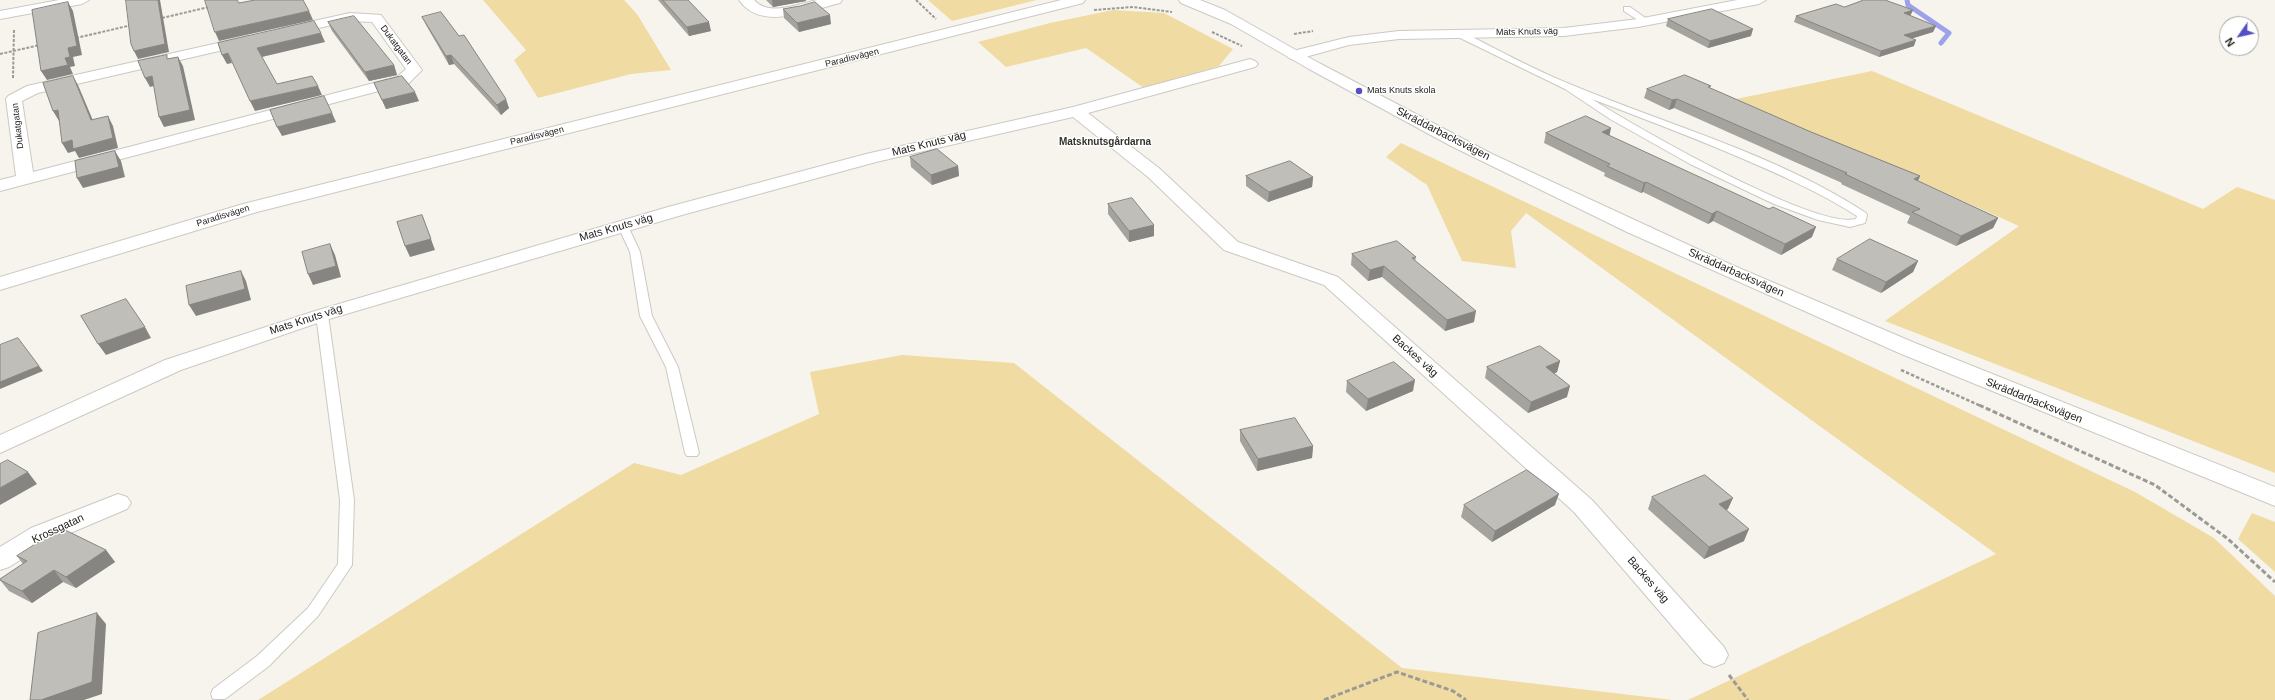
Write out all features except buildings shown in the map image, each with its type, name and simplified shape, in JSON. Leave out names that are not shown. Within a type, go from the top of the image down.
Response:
[{"type":"street","points":[[0,15],[82,0]]},
{"type":"street","points":[[746,0],[755,9],[764,12],[784,11],[835,0]]},
{"type":"street","name":"Skräddarbacksvägen","points":[[1186,0],[1209,5],[1294,55],[1543,186],[1775,291],[2003,389],[2275,497]]},
{"type":"street","name":"Mats Knuts väg","points":[[1294,55],[1349,40],[1399,35],[1564,32],[1647,22],[1759,0]]},
{"type":"street","name":"Paradisvägen","points":[[0,284],[250,208],[951,33],[1084,6]]},
{"type":"street","name":"Dukatgatan","points":[[0,186],[25,178],[403,80],[414,70],[376,18],[350,17],[32,89],[14,99],[25,178]]},
{"type":"street","name":"Mats Knuts väg","points":[[0,445],[173,365],[322,315],[623,226],[872,158],[1076,111],[1247,56]]},
{"type":"street","name":"Backes väg","points":[[1076,111],[1154,173],[1231,246],[1331,281],[1583,506],[1714,656]]},
{"type":"street","name":"Krossgatan","points":[[0,560],[40,535],[118,503]]},
{"type":"lane","points":[[1627,9],[1647,22]]},
{"type":"lane","points":[[1457,33],[1568,87],[1687,132],[1780,172],[1846,204],[1862,215],[1861,221],[1850,224],[1822,218],[1778,202],[1693,162],[1613,117],[1568,87]]},
{"type":"lane","points":[[623,226],[635,252],[646,316],[672,367],[692,453]]},
{"type":"lane","points":[[219,694],[263,661],[312,612],[345,565],[347,500],[322,315]]},
{"type":"path","points":[[916,0],[951,33]]},
{"type":"path","points":[[155,20],[216,5]]},
{"type":"path","points":[[1084,6],[1142,6],[1178,13]]},
{"type":"path","points":[[13,81],[14,13]]},
{"type":"path","points":[[72,39],[132,25]]},
{"type":"path","points":[[1210,31],[1247,56]]},
{"type":"path","points":[[0,54],[42,45]]},
{"type":"path","points":[[1896,367],[2155,485],[2228,539],[2275,582]]},
{"type":"path","points":[[1714,656],[1748,700]]},
{"type":"path","points":[[1324,700],[1397,672],[1453,691],[1466,700]]},
{"type":"shaded area","points":[[483,0],[624,0],[637,14],[671,70],[631,74],[538,98],[514,60],[526,50]]},
{"type":"shaded area","points":[[928,0],[1037,0],[952,21]]},
{"type":"shaded area","points":[[1113,10],[1164,13],[1233,49],[1219,66],[1144,88],[1086,48],[1006,67],[978,42],[1050,23]]},
{"type":"shaded area","points":[[1872,71],[2203,209],[2237,187],[2275,200],[2275,473],[1885,321],[2019,226],[1736,99]]},
{"type":"shaded area","points":[[1401,143],[2135,492],[2214,538],[2275,596],[2275,700],[1688,700],[1996,554],[1526,213],[1511,231],[1516,268],[1462,261],[1427,185],[1386,157]]},
{"type":"shaded area","points":[[902,355],[1014,363],[1402,668],[1673,700],[258,700],[634,463],[681,475],[819,414],[810,372]]},
{"type":"shaded area","points":[[2252,513],[2275,522],[2275,572],[2238,539]]},
{"type":"waterway","points":[[1907,0],[1908,5],[1949,33],[1941,43]]},
{"type":"place","name":"Mats Knuts skola","points":[[1359,91]]},
{"type":"district","name":"Matsknutsgårdarna","points":[[1105,142]]}]
